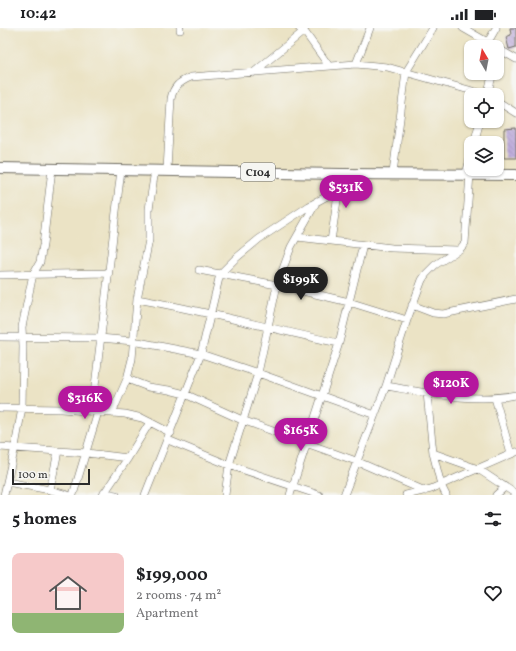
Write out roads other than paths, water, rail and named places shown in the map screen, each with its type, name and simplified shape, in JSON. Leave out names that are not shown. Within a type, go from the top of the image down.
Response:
[{"type":"highway","name":"C104","points":[[0,168],[341,174],[464,174]]},
{"type":"highway","name":"C104","points":[[504,175],[516,175]]},
{"type":"street","points":[[356,64],[370,28]]},
{"type":"street","points":[[393,173],[406,72],[433,28]]},
{"type":"street","points":[[463,28],[484,40]]},
{"type":"street","points":[[489,40],[496,28]]},
{"type":"street","points":[[253,72],[303,29],[329,66]]},
{"type":"street","points":[[504,52],[516,59]]},
{"type":"street","points":[[167,170],[172,92],[176,85],[182,80],[191,77],[356,64],[382,66],[464,88]]},
{"type":"street","points":[[504,105],[516,113]]},
{"type":"street","points":[[4,495],[22,408],[24,346],[22,327],[33,274],[40,262],[52,169]]},
{"type":"street","points":[[73,495],[87,453],[95,411],[100,338],[121,170]]},
{"type":"street","points":[[112,413],[127,379],[132,359],[137,299],[149,240],[150,202],[155,170]]},
{"type":"street","points":[[331,241],[340,189],[341,174]]},
{"type":"street","points":[[344,495],[386,386],[412,305],[426,274],[440,261],[462,248],[464,243],[468,176]]},
{"type":"street","points":[[145,495],[201,354],[220,274],[259,239],[285,220],[340,189]]},
{"type":"street","points":[[225,495],[229,465],[258,373],[269,328],[277,285],[286,259],[296,238],[317,201]]},
{"type":"street","points":[[296,238],[409,249],[457,250]]},
{"type":"street","points":[[290,495],[339,343],[363,245]]},
{"type":"street","points":[[199,270],[277,285],[349,302],[407,320]]},
{"type":"street","points":[[0,275],[108,273]]},
{"type":"street","points":[[137,299],[210,313],[269,328],[339,343]]},
{"type":"street","points":[[412,305],[433,313],[443,314],[516,299]]},
{"type":"street","points":[[0,337],[100,338],[133,341],[201,354],[375,415]]},
{"type":"street","points":[[127,379],[148,387],[185,394],[242,420],[307,445],[356,461],[427,492]]},
{"type":"street","points":[[386,386],[462,397],[495,398],[516,395]]},
{"type":"street","points":[[427,393],[433,453],[441,485],[446,495]]},
{"type":"street","points":[[406,495],[427,492],[514,453],[495,398]]},
{"type":"street","points":[[0,408],[95,411],[133,416],[150,422],[169,436],[229,465],[320,495]]},
{"type":"street","points":[[103,494],[128,458],[150,422]]},
{"type":"street","points":[[0,447],[87,453],[128,458]]},
{"type":"street","points":[[50,490],[58,451]]},
{"type":"street","points":[[433,453],[478,469],[516,494]]},
{"type":"street","points":[[7,482],[39,492],[50,490],[68,495]]},
{"type":"street","points":[[496,495],[505,487]]},
{"type":"street","points":[[103,494],[116,495]]}]
